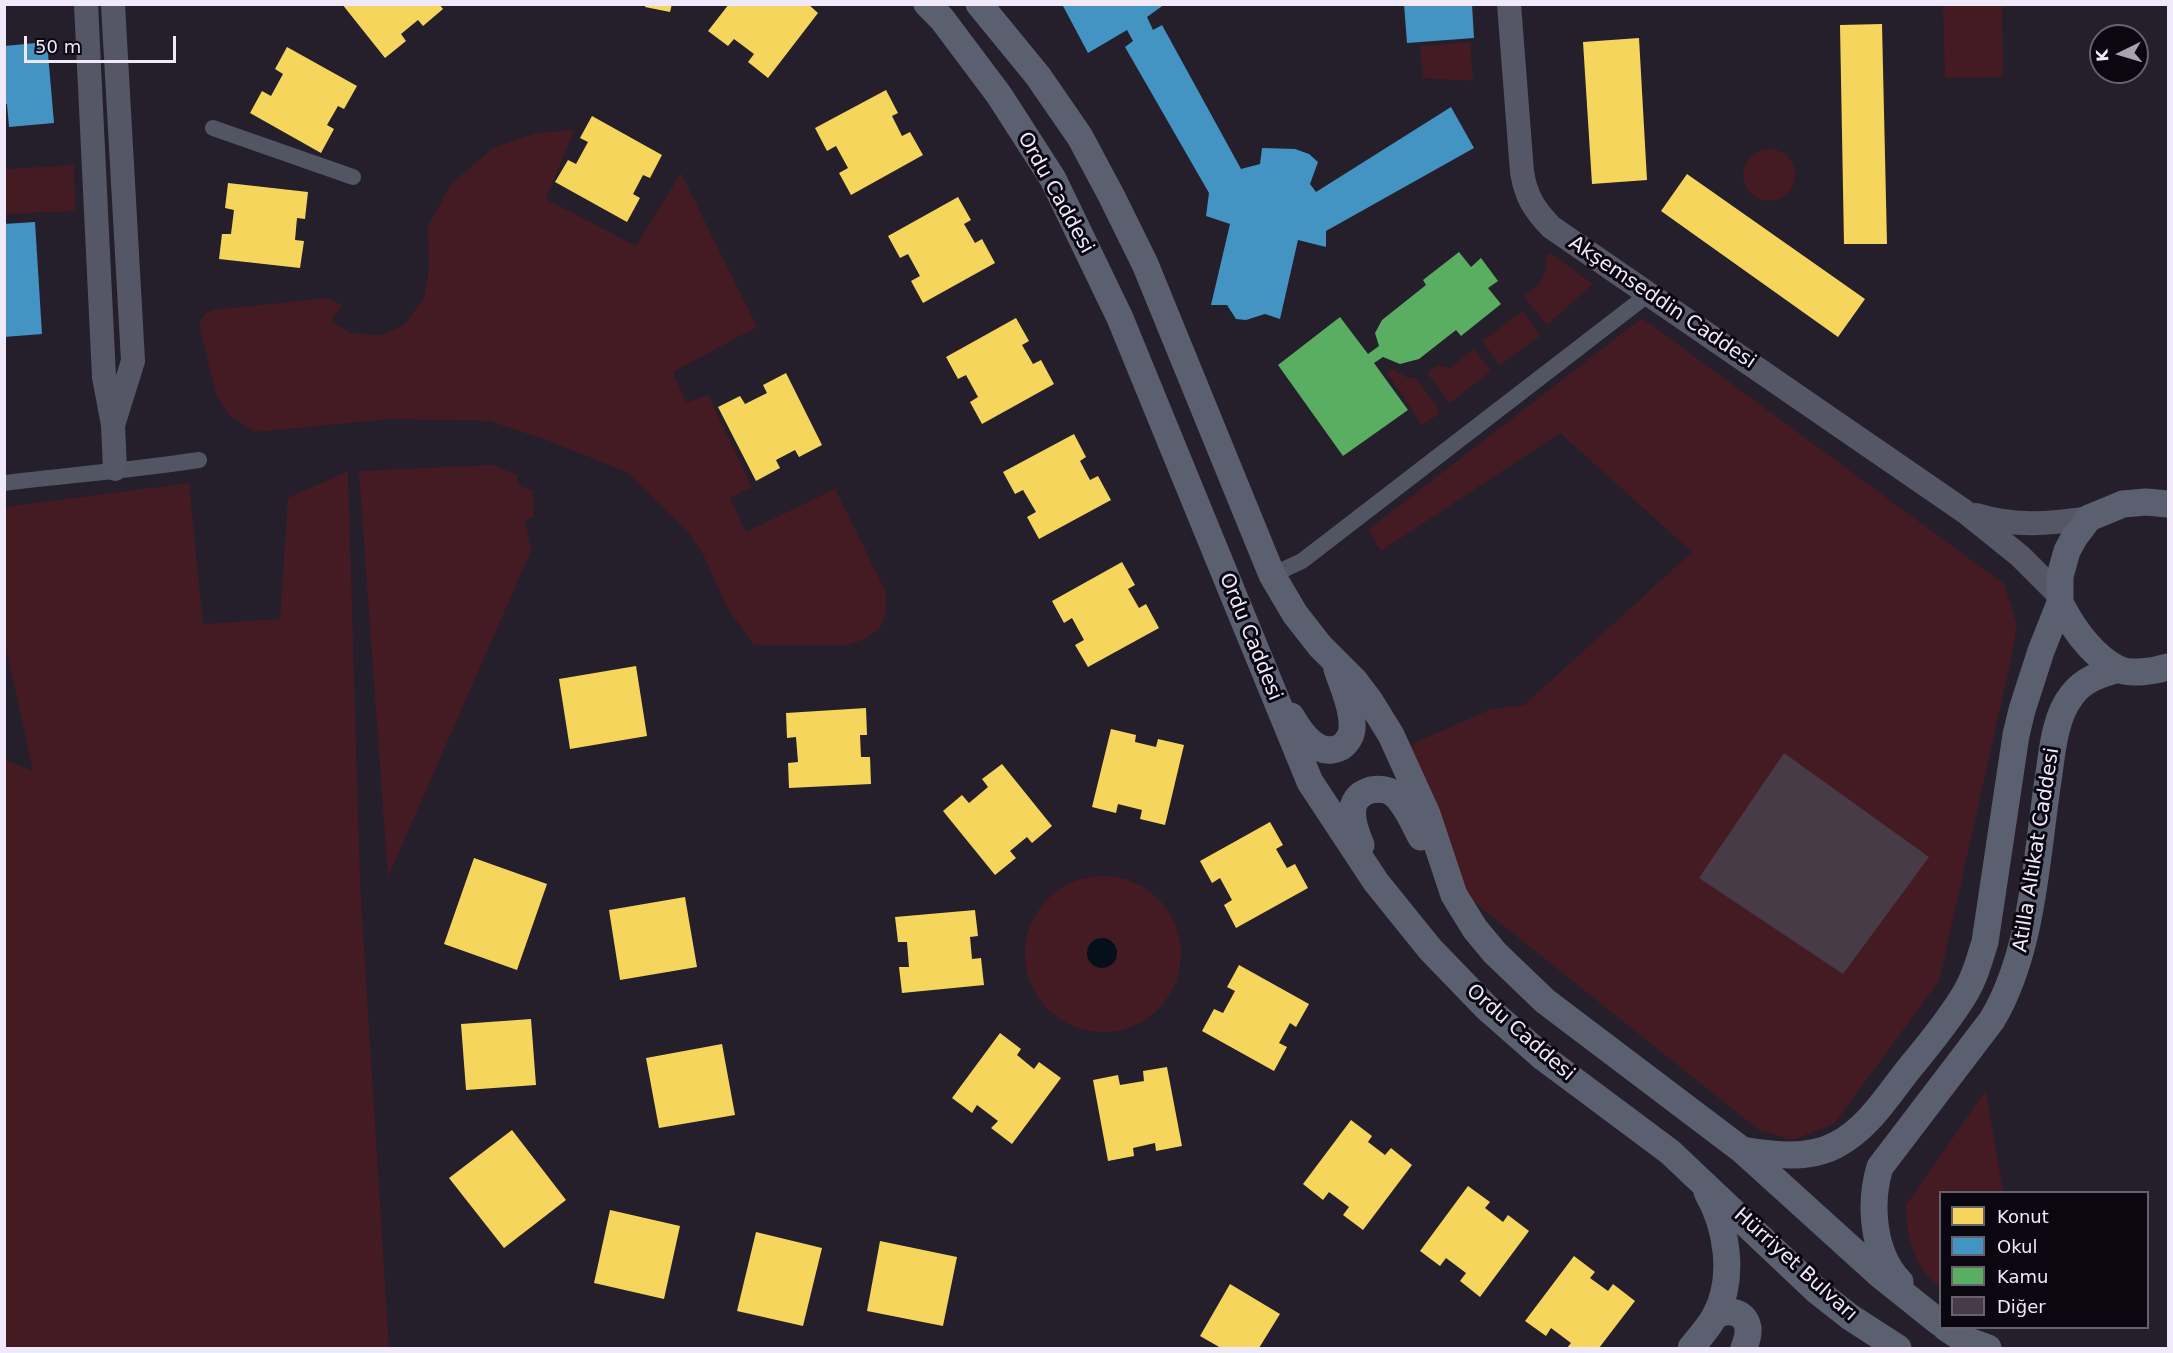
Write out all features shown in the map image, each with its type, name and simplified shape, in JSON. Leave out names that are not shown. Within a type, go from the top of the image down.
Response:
[{"type":"main road","name":"Ordu Caddesi","points":[[927,4],[942,19],[999,95],[1053,179],[1120,318],[1310,782],[1376,882],[1430,949],[1487,1008],[1544,1058],[1670,1152],[1698,1176]]},
{"type":"main road","name":"Ordu Caddesi","points":[[979,4],[1038,76],[1080,137],[1144,264],[1272,575],[1295,614],[1335,663],[1354,680],[1391,735],[1427,814],[1454,895],[1475,929],[1495,953],[1545,1001],[1742,1150]]},
{"type":"main road","points":[[2090,518],[2123,504],[2146,502],[2169,504]]},
{"type":"main road","name":"Atilla Altıkat Caddesi","points":[[1742,1150],[1767,1154],[1801,1155],[1834,1147],[1852,1135],[1886,1098],[1963,997],[1976,971],[1985,942],[2022,710],[2060,599],[2060,576],[2067,551],[2090,518]]},
{"type":"main road","points":[[2060,599],[2072,626],[2084,641],[2119,669],[2133,672],[2169,667]]},
{"type":"main road","points":[[1261,666],[1308,740],[1324,750],[1336,749],[1346,744],[1352,730],[1352,715],[1335,663]]},
{"type":"main road","name":"Atilla Altıkat Caddesi","points":[[1939,1321],[1890,1271],[1875,1224],[1876,1181],[1880,1167],[1896,1144],[1992,1020],[2003,1001],[2021,952],[2053,747],[2061,716],[2071,696],[2080,686],[2098,674],[2119,669]]},
{"type":"main road","points":[[1376,882],[1353,826],[1351,810],[1356,798],[1367,791],[1377,789],[1389,791],[1398,798],[1454,895]]},
{"type":"main road","points":[[1742,1150],[1880,1275],[1939,1322]]},
{"type":"main road","points":[[1691,1348],[1716,1315],[1725,1286],[1725,1241],[1720,1218],[1698,1176]]},
{"type":"main road","name":"Hürriyet Bulvarı","points":[[1698,1176],[1817,1291],[1850,1317],[1898,1348]]},
{"type":"main road","points":[[1716,1315],[1729,1311],[1736,1312],[1746,1322],[1748,1330],[1744,1348]]},
{"type":"main road","points":[[1949,1329],[1963,1339],[1988,1348]]},
{"type":"street","points":[[86,4],[104,377],[113,425],[115,469]]},
{"type":"street","points":[[113,4],[134,361],[113,425]]},
{"type":"street","name":"Akşemseddin Caddesi","points":[[1509,4],[1525,191],[1536,210],[1551,227],[1964,511],[2020,556],[2060,599]]},
{"type":"street","points":[[213,128],[353,177]]},
{"type":"street","points":[[1272,575],[1302,561],[1650,294]]},
{"type":"street","points":[[4,483],[115,469],[147,468],[199,460]]},
{"type":"street","name":"Akşemseddin Caddesi","points":[[1964,511],[1998,522],[2026,525],[2090,518]]},
{"type":"shaded area","points":[[1943,5],[2002,5],[2003,77],[1945,78]]},
{"type":"shaded area","points":[[1470,42],[1473,81],[1423,78],[1420,46]]},
{"type":"shaded area","points":[[574,130],[546,199],[636,246],[681,173],[757,327],[673,372],[686,403],[708,395],[752,487],[730,498],[746,532],[835,489],[886,592],[886,612],[880,628],[865,639],[847,645],[754,645],[728,609],[703,554],[688,532],[627,472],[549,441],[489,421],[391,419],[255,432],[228,414],[217,396],[199,324],[205,314],[213,310],[327,298],[342,305],[331,321],[351,333],[383,335],[404,325],[424,298],[429,268],[428,226],[451,184],[493,148],[537,133]]},
{"type":"shaded area","points":[[1769,149],[1783,153],[1791,161],[1795,175],[1791,189],[1783,197],[1769,201],[1755,197],[1747,189],[1743,175],[1747,161],[1755,153]]},
{"type":"shaded area","points":[[74,165],[75,211],[5,214],[5,169]]},
{"type":"shaded area","points":[[1550,253],[1593,284],[1547,325],[1523,296],[1542,280],[1547,256]]},
{"type":"shaded area","points":[[1523,311],[1540,336],[1500,365],[1482,341]]},
{"type":"shaded area","points":[[1642,318],[2004,584],[2017,624],[1939,981],[1834,1124],[1793,1140],[1759,1130],[1464,894],[1410,745],[1491,709],[1524,705],[1692,552],[1560,433],[1381,551],[1368,530]]},
{"type":"shaded area","points":[[1474,349],[1491,371],[1450,403],[1427,373],[1438,365],[1450,368]]},
{"type":"shaded area","points":[[1393,369],[1408,378],[1416,378],[1438,408],[1439,414],[1422,425],[1387,373]]},
{"type":"shaded area","points":[[492,465],[517,475],[518,485],[533,491],[534,516],[525,520],[531,551],[388,877],[359,471]]},
{"type":"shaded area","points":[[348,471],[360,882],[389,1348],[5,1348],[5,760],[33,771],[5,643],[5,507],[189,483],[203,624],[280,619],[288,498]]},
{"type":"shaded area","points":[[1103,876],[1118,877],[1133,882],[1147,889],[1158,899],[1168,910],[1175,924],[1180,939],[1180,969],[1175,984],[1168,998],[1158,1009],[1147,1019],[1133,1026],[1118,1031],[1103,1032],[1088,1031],[1073,1026],[1059,1019],[1048,1009],[1038,998],[1031,984],[1026,969],[1025,954],[1026,939],[1031,924],[1038,910],[1048,899],[1059,889],[1073,882],[1088,877]]},
{"type":"shaded area","points":[[1102,938],[1113,942],[1117,953],[1113,964],[1102,968],[1091,964],[1087,953],[1091,942]]},
{"type":"shaded area","points":[[1986,1090],[2003,1191],[1939,1191],[1939,1285],[1923,1270],[1917,1260],[1910,1239],[1906,1205]]},
{"type":"building: Konut","points":[[342,4],[439,4],[443,9],[423,26],[418,20],[401,34],[406,41],[385,58]]},
{"type":"building: Konut","points":[[646,4],[672,4],[670,12],[645,7]]},
{"type":"building: Konut","points":[[729,4],[808,4],[818,13],[768,78],[748,62],[754,54],[734,39],[728,46],[708,31]]},
{"type":"building: Konut","points":[[1882,24],[1887,244],[1844,244],[1840,25]]},
{"type":"building: Konut","points":[[1639,38],[1647,180],[1592,184],[1583,42]]},
{"type":"building: Konut","points":[[287,47],[357,86],[344,109],[338,106],[327,125],[334,129],[321,153],[250,113],[262,91],[271,96],[283,74],[275,69]]},
{"type":"building: Konut","points":[[886,90],[898,113],[892,116],[902,136],[910,132],[923,155],[851,195],[839,173],[848,168],[836,146],[827,151],[815,128]]},
{"type":"building: Konut","points":[[592,116],[662,155],[650,178],[643,175],[633,194],[640,198],[627,222],[555,182],[568,160],[576,164],[588,142],[580,138]]},
{"type":"building: Konut","points":[[1687,174],[1865,299],[1838,337],[1661,211]]},
{"type":"building: Konut","points":[[228,183],[308,192],[305,219],[297,218],[295,240],[304,241],[300,268],[219,259],[222,234],[231,234],[234,210],[225,208]]},
{"type":"building: Konut","points":[[958,197],[971,220],[964,224],[975,243],[982,239],[995,263],[923,303],[911,281],[920,276],[908,254],[900,258],[888,236]]},
{"type":"building: Konut","points":[[1016,318],[1029,341],[1022,345],[1033,364],[1041,360],[1054,384],[982,424],[970,402],[978,397],[966,375],[958,379],[946,357]]},
{"type":"building: Konut","points":[[786,373],[822,445],[799,457],[795,450],[776,460],[780,468],[756,481],[718,407],[740,396],[745,404],[767,393],[763,385]]},
{"type":"building: Konut","points":[[1074,434],[1086,457],[1080,461],[1090,480],[1098,476],[1111,500],[1039,539],[1027,517],[1036,512],[1023,490],[1015,494],[1003,472]]},
{"type":"building: Konut","points":[[1122,562],[1135,585],[1128,589],[1139,608],[1146,604],[1159,628],[1088,667],[1075,645],[1084,640],[1072,618],[1064,623],[1052,601]]},
{"type":"building: Konut","points":[[636,666],[647,736],[570,749],[559,679]]},
{"type":"building: Konut","points":[[866,708],[867,735],[860,735],[861,757],[870,757],[871,784],[789,788],[788,763],[798,762],[796,737],[787,738],[786,713]]},
{"type":"building: Konut","points":[[1111,729],[1136,735],[1135,742],[1156,747],[1158,739],[1184,745],[1165,825],[1140,819],[1142,810],[1118,804],[1116,813],[1092,807]]},
{"type":"building: Konut","points":[[1002,764],[1052,826],[1032,843],[1027,837],[1010,851],[1016,858],[995,875],[943,811],[962,795],[969,803],[988,787],[982,779]]},
{"type":"building: Konut","points":[[1270,822],[1283,845],[1276,849],[1287,868],[1295,864],[1308,888],[1236,928],[1224,905],[1232,900],[1220,878],[1212,883],[1200,861]]},
{"type":"building: Konut","points":[[474,858],[547,884],[517,970],[444,944]]},
{"type":"building: Konut","points":[[685,897],[697,967],[620,980],[609,910]]},
{"type":"building: Konut","points":[[975,910],[978,936],[970,937],[972,959],[981,958],[984,985],[902,993],[899,967],[909,967],[907,942],[898,942],[895,917]]},
{"type":"building: Konut","points":[[1239,965],[1309,1004],[1296,1027],[1290,1023],[1279,1043],[1287,1047],[1274,1071],[1202,1031],[1214,1009],[1223,1013],[1235,991],[1227,987]]},
{"type":"building: Konut","points":[[531,1019],[536,1085],[466,1090],[461,1024]]},
{"type":"building: Konut","points":[[1000,1033],[1021,1049],[1017,1055],[1034,1069],[1039,1062],[1061,1078],[1012,1144],[991,1128],[998,1121],[977,1105],[972,1113],[952,1098]]},
{"type":"building: Konut","points":[[722,1044],[735,1115],[659,1128],[646,1058]]},
{"type":"building: Konut","points":[[1167,1067],[1182,1146],[1156,1151],[1155,1143],[1133,1148],[1134,1156],[1108,1161],[1093,1080],[1118,1075],[1120,1085],[1144,1081],[1143,1071]]},
{"type":"building: Konut","points":[[1351,1120],[1372,1136],[1368,1142],[1385,1155],[1391,1148],[1412,1165],[1363,1230],[1343,1215],[1349,1207],[1329,1192],[1323,1200],[1303,1184]]},
{"type":"building: Konut","points":[[512,1130],[566,1200],[504,1248],[449,1178]]},
{"type":"building: Konut","points":[[1468,1186],[1490,1202],[1485,1208],[1503,1222],[1508,1215],[1529,1231],[1480,1297],[1460,1281],[1466,1273],[1446,1258],[1440,1266],[1420,1251]]},
{"type":"building: Konut","points":[[610,1210],[680,1226],[664,1299],[594,1283]]},
{"type":"building: Konut","points":[[756,1232],[822,1248],[803,1326],[737,1311]]},
{"type":"building: Konut","points":[[880,1241],[957,1257],[943,1326],[867,1311]]},
{"type":"building: Konut","points":[[1574,1256],[1595,1272],[1590,1278],[1608,1291],[1613,1284],[1635,1301],[1599,1348],[1567,1348],[1571,1343],[1551,1328],[1546,1336],[1525,1321]]},
{"type":"building: Konut","points":[[1230,1284],[1280,1314],[1259,1348],[1221,1348],[1200,1336]]},
{"type":"building: Okul","points":[[1062,4],[1165,4],[1147,17],[1153,30],[1162,25],[1241,169],[1260,164],[1262,148],[1295,149],[1309,154],[1318,162],[1310,184],[1316,192],[1451,107],[1474,148],[1326,231],[1326,247],[1298,240],[1280,319],[1265,314],[1246,320],[1236,319],[1227,305],[1211,305],[1230,224],[1206,216],[1209,193],[1125,47],[1133,41],[1127,30],[1088,53]]},
{"type":"building: Okul","points":[[1404,4],[1472,4],[1474,38],[1407,43]]},
{"type":"building: Okul","points":[[47,42],[54,123],[9,127],[7,104],[4,104],[4,46]]},
{"type":"building: Okul","points":[[35,222],[42,334],[4,337],[4,224]]},
{"type":"building: Kamu","points":[[1459,252],[1471,267],[1481,258],[1498,281],[1488,288],[1501,304],[1461,336],[1456,330],[1419,359],[1400,364],[1383,357],[1374,363],[1408,410],[1343,456],[1278,365],[1340,317],[1368,354],[1379,346],[1375,333],[1382,320],[1426,285],[1423,280]]},
{"type":"building: Diğer","points":[[1784,753],[1929,857],[1843,974],[1699,878]]}]
